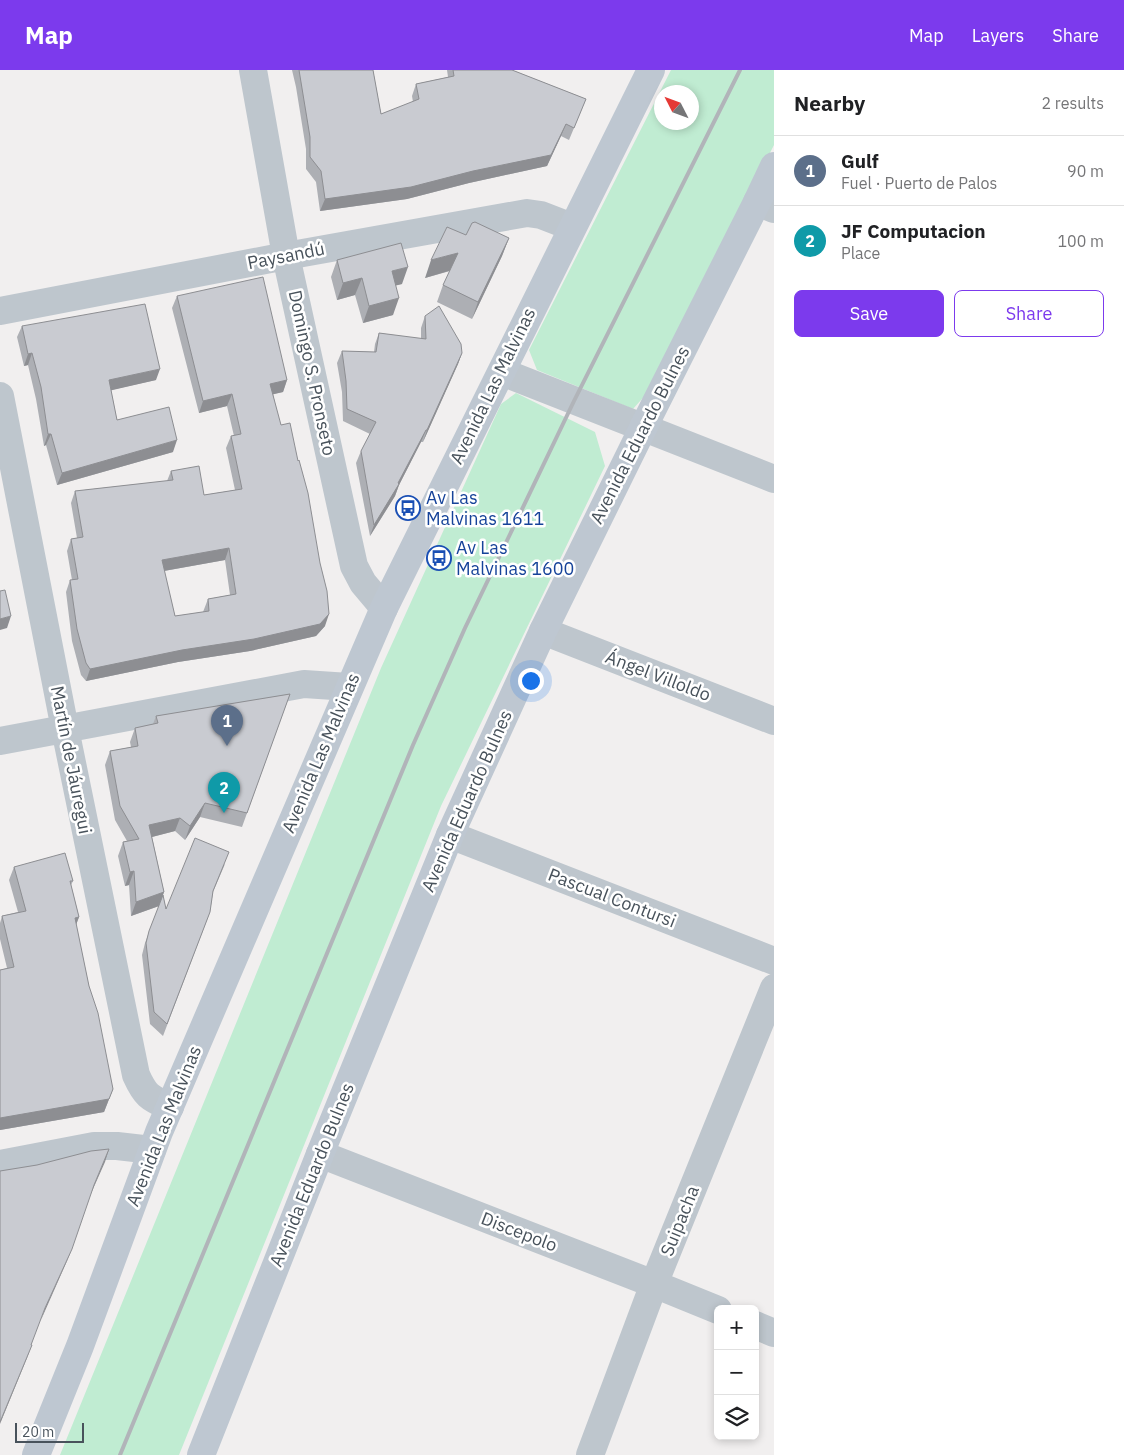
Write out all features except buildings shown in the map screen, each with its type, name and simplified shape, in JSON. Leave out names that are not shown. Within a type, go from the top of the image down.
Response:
[{"type":"main road","name":"Avenida Las Malvinas","points":[[36,1455],[80,1346],[152,1150],[384,608],[651,70]]},
{"type":"main road","name":"Avenida Eduardo Bulnes","points":[[202,1455],[320,1154],[450,835],[543,631],[643,428],[766,205],[774,166]]},
{"type":"street","name":"Domingo S. Pronseto","points":[[252,70],[286,256],[354,566],[363,583],[384,608]]},
{"type":"street","name":"Paysandú","points":[[0,311],[286,256],[526,213],[541,215],[572,227]]},
{"type":"street","points":[[502,372],[774,480]]},
{"type":"street","name":"Martín de Jáuregui","points":[[0,396],[65,729],[136,1075],[143,1090],[154,1100],[170,1107]]},
{"type":"street","name":"Ángel Villoldo","points":[[543,631],[774,721]]},
{"type":"street","points":[[0,741],[304,684],[349,687]]},
{"type":"street","name":"Pascual Contursi","points":[[450,835],[774,961]]},
{"type":"street","name":"Suipacha","points":[[590,1455],[654,1284],[774,988]]},
{"type":"street","points":[[0,1164],[94,1146],[117,1146],[152,1150]]},
{"type":"street","name":"Discepolo","points":[[320,1154],[714,1308]]},
{"type":"street","points":[[759,1327],[774,1333]]},
{"type":"green space","points":[[671,70],[774,70],[774,145],[649,391],[633,409],[537,370],[529,350],[654,104],[654,130],[699,130],[699,85],[663,85]]},
{"type":"green space","points":[[516,393],[595,432],[605,466],[441,806],[179,1455],[60,1455],[381,668],[501,404]]},
{"type":"railway","points":[[120,1455],[413,745],[465,628],[574,401],[740,70]]},
{"type":"place","name":"Av Las Malvinas 1611","points":[[408,508]]},
{"type":"place","name":"Av Las Malvinas 1600","points":[[439,558]]},
{"type":"place","name":"Gulf","points":[[227,746]]},
{"type":"place","name":"JF Computacion","points":[[224,813]]}]
